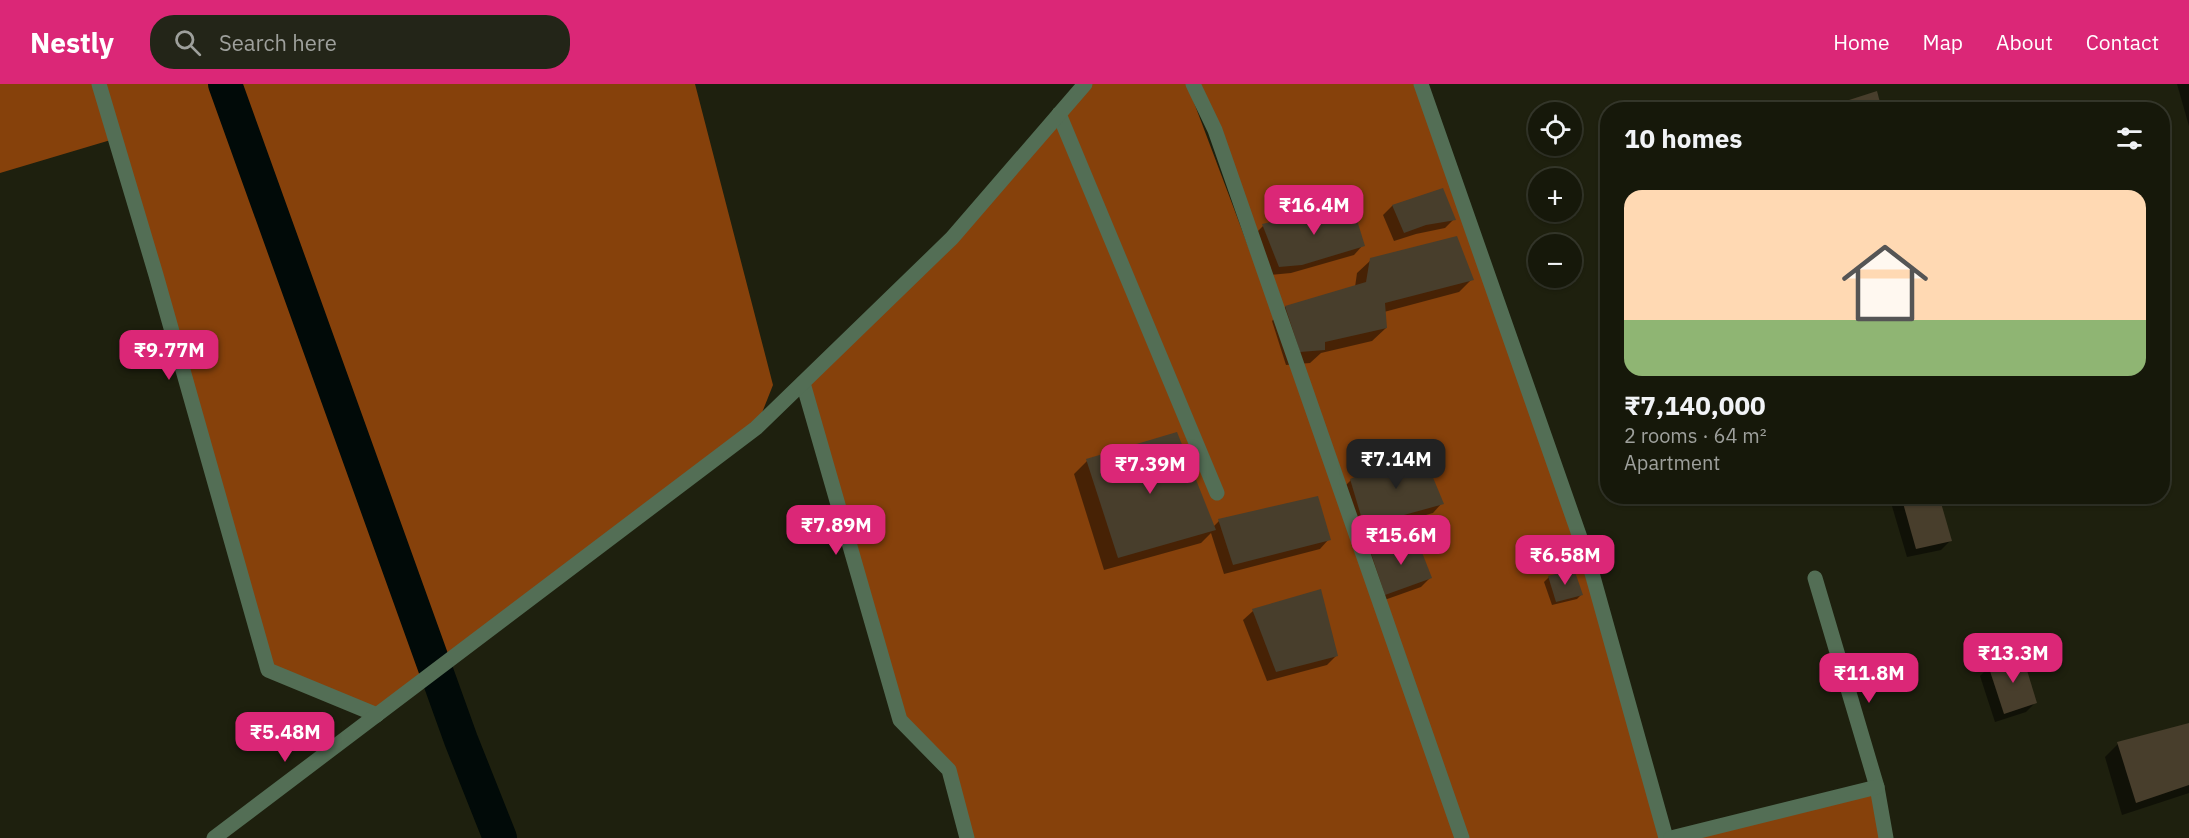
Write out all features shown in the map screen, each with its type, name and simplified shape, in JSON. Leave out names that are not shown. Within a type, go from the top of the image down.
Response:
[{"type":"street","points":[[99,84],[268,670],[376,715]]},
{"type":"street","points":[[214,838],[756,428],[951,238],[1085,84]]},
{"type":"street","points":[[1193,84],[1215,130],[1462,838]]},
{"type":"street","points":[[1421,84],[1590,566],[1666,838]]},
{"type":"street","points":[[1059,114],[1217,493]]},
{"type":"street","points":[[803,383],[900,720],[949,770],[967,838]]},
{"type":"street","points":[[1815,578],[1876,787],[1886,838]]},
{"type":"street","points":[[1671,838],[1876,787]]},
{"type":"shaded area","points":[[0,84],[695,84],[773,385],[756,428],[377,715],[268,670],[114,139],[0,173]]},
{"type":"shaded area","points":[[1085,84],[1187,84],[1323,445],[1193,84],[1421,84],[1590,566],[1666,838],[967,838],[949,770],[900,720],[803,383],[951,238]]},
{"type":"shaded area","points":[[1877,787],[1892,838],[1671,838]]},
{"type":"building","points":[[1877,91],[1880,102],[1850,102],[1849,100]]},
{"type":"building","points":[[1443,188],[1456,220],[1426,225],[1404,233],[1392,205]]},
{"type":"building","points":[[1352,204],[1365,246],[1302,265],[1279,267],[1262,224]]},
{"type":"building","points":[[1457,236],[1474,280],[1385,303],[1387,328],[1325,342],[1325,350],[1300,352],[1285,306],[1366,282],[1370,258]]},
{"type":"building","points":[[1177,432],[1216,530],[1118,558],[1086,459]]},
{"type":"building","points":[[1422,451],[1444,504],[1364,526],[1350,479]]},
{"type":"building","points":[[1318,496],[1331,540],[1233,565],[1218,519]]},
{"type":"building","points":[[1903,504],[1941,504],[1952,541],[1916,549]]},
{"type":"building","points":[[1416,537],[1432,578],[1385,595],[1371,553]]},
{"type":"building","points":[[1574,569],[1583,595],[1556,602],[1548,576]]},
{"type":"building","points":[[1321,589],[1338,656],[1276,672],[1252,609]]},
{"type":"building","points":[[2022,654],[2037,703],[2004,714],[1988,665]]},
{"type":"building","points":[[2189,723],[2189,785],[2136,803],[2117,742]]},
{"type":"waterway","points":[[225,84],[461,740],[500,838]]}]
